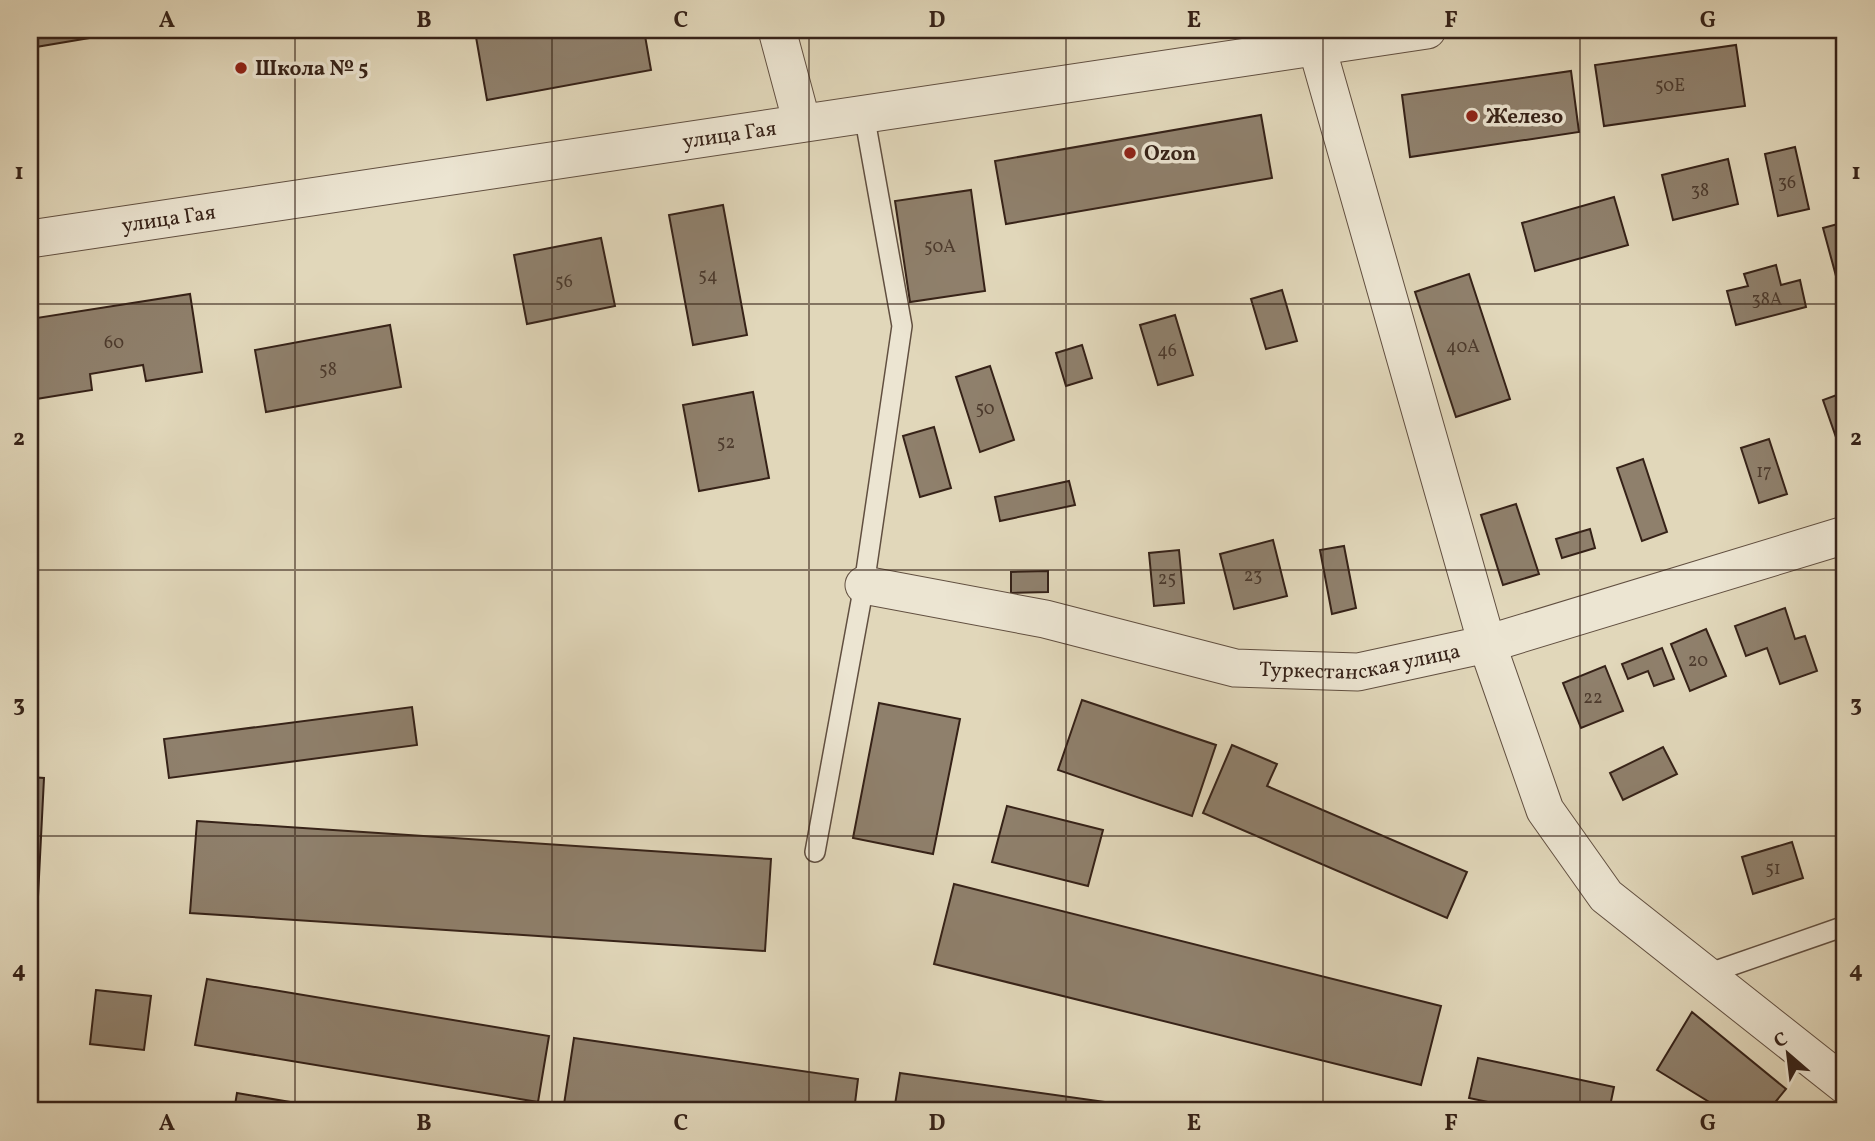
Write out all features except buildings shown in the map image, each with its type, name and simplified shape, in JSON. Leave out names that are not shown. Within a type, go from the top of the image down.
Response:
[{"type":"street","points":[[777,30],[802,123]]},
{"type":"street","name":"улица Гая","points":[[30,239],[864,114],[1315,37],[1427,30]]},
{"type":"street","points":[[1315,37],[1487,644],[1545,810],[1606,896],[1703,976],[1845,1085]]},
{"type":"street","name":"Туркестанская улица","points":[[864,584],[1045,619],[1235,668],[1358,672],[1487,644],[1845,535]]},
{"type":"lane","points":[[815,852],[864,584],[902,326],[864,114]]},
{"type":"lane","points":[[1703,976],[1845,926]]},
{"type":"place","name":"Школа № 5","points":[[241,68]]},
{"type":"place","name":"Железо","points":[[1472,116]]},
{"type":"place","name":"Ozon","points":[[1130,153]]}]
